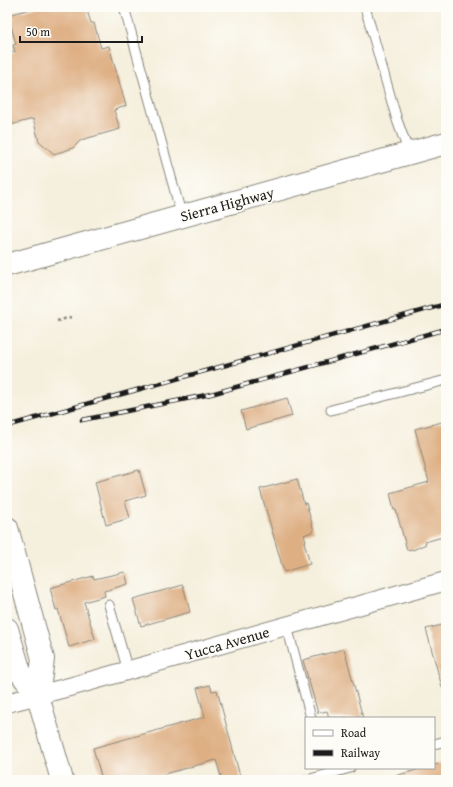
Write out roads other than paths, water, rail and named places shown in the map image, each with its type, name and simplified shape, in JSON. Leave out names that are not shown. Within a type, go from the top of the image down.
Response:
[{"type":"main road","name":"Sierra Highway","points":[[7,265],[446,143]]},
{"type":"main road","points":[[7,528],[43,659],[38,696]]},
{"type":"main road","points":[[7,629],[20,672],[38,696],[62,780]]},
{"type":"street","name":"Yucca Avenue","points":[[7,703],[128,671],[446,581]]},
{"type":"lane","points":[[124,7],[182,217]]},
{"type":"lane","points":[[365,7],[397,120],[409,154]]},
{"type":"lane","points":[[331,410],[446,380]]},
{"type":"lane","points":[[109,605],[128,671]]},
{"type":"lane","points":[[287,626],[311,717]]},
{"type":"lane","points":[[435,744],[446,740]]},
{"type":"lane","points":[[307,780],[346,769]]},
{"type":"railway","points":[[7,426],[446,304]]},
{"type":"railway","points":[[82,420],[211,394],[446,329]]}]
